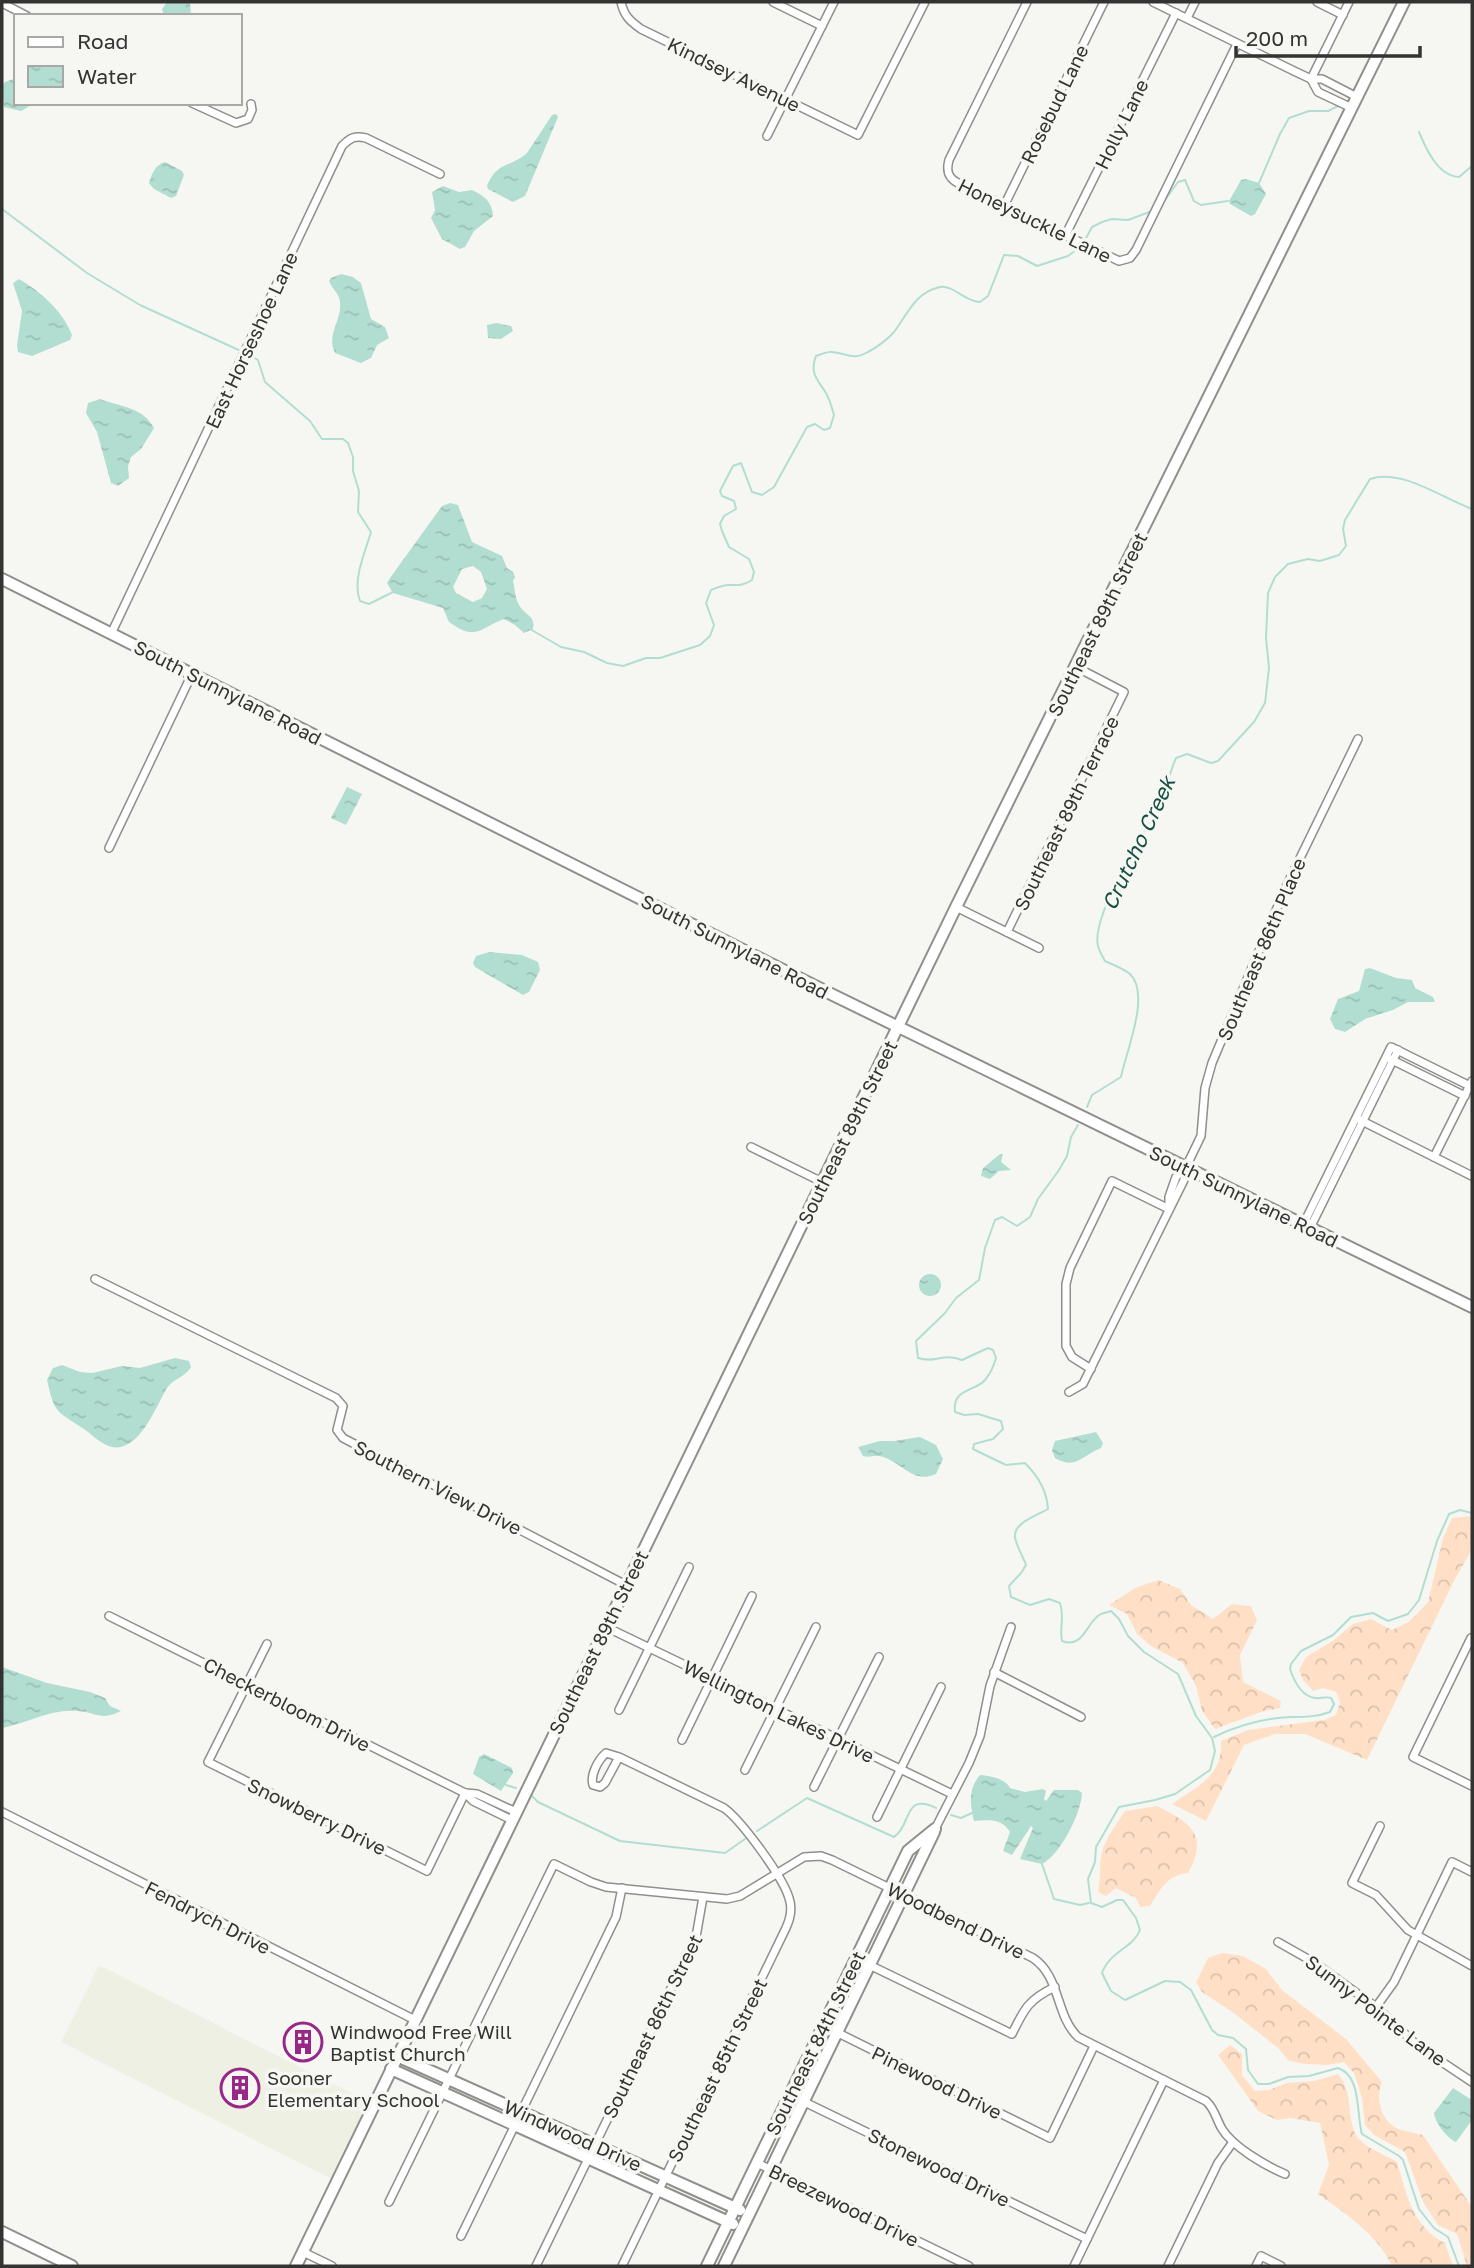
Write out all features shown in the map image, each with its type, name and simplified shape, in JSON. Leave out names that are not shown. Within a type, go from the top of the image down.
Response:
[{"type":"street","name":"Kindsey Avenue","points":[[621,2],[624,13],[641,29],[858,135],[925,2]]},
{"type":"street","points":[[773,2],[822,26]]},
{"type":"street","points":[[767,136],[834,2]]},
{"type":"street","name":"Honeysuckle Lane","points":[[1027,2],[949,160],[948,173],[954,181],[1116,260],[1127,260],[1136,250],[1237,44]]},
{"type":"street","name":"Rosebud Lane","points":[[1004,205],[1104,2]]},
{"type":"street","points":[[1153,2],[1311,79],[1322,79],[1357,97]]},
{"type":"street","points":[[1187,18],[1195,2]]},
{"type":"street","points":[[1317,2],[1343,15]]},
{"type":"street","points":[[1311,79],[1349,2]]},
{"type":"street","name":"Southeast 89th Street","points":[[296,2266],[956,907],[1404,2]]},
{"type":"street","points":[[2,3],[23,14]]},
{"type":"street","name":"Holly Lane","points":[[1066,236],[1176,13]]},
{"type":"street","points":[[1311,79],[1318,93],[1352,108]]},
{"type":"street","points":[[196,105],[236,123],[248,119],[252,110],[251,104]]},
{"type":"street","name":"East Horseshoe Lane","points":[[111,634],[342,146],[357,136],[366,138],[440,174]]},
{"type":"street","name":"South Sunnylane Road","points":[[2,579],[899,1027],[1472,1307]]},
{"type":"street","name":"Southeast 89th Terrace","points":[[1007,932],[1124,692],[1076,667]]},
{"type":"street","points":[[109,848],[192,674]]},
{"type":"street","name":"Southeast 86th Place","points":[[1186,1167],[1200,1136],[1205,1088],[1212,1063],[1285,889],[1358,739]]},
{"type":"street","points":[[956,907],[1039,948]]},
{"type":"street","points":[[1306,1226],[1395,1048],[1471,1083],[1434,1157]]},
{"type":"street","points":[[1390,1059],[1465,1096]]},
{"type":"street","points":[[1359,1120],[1472,1176]]},
{"type":"street","points":[[751,1147],[822,1182]]},
{"type":"street","points":[[1069,1392],[1083,1384],[1091,1369],[1184,1180],[1186,1167]]},
{"type":"street","points":[[1091,1369],[1072,1357],[1066,1346],[1066,1284],[1070,1268],[1112,1181],[1169,1209]]},
{"type":"street","name":"Southern View Drive","points":[[95,1279],[336,1398],[343,1406],[337,1430],[343,1438],[626,1585]]},
{"type":"street","points":[[619,1710],[689,1567]]},
{"type":"street","points":[[682,1740],[751,1596]]},
{"type":"street","name":"Checkerbloom Drive","points":[[109,1616],[466,1793],[473,1801],[514,1816]]},
{"type":"street","name":"Wellington Lakes Drive","points":[[606,1627],[952,1794]]},
{"type":"street","points":[[745,1770],[816,1627]]},
{"type":"street","name":"Southeast 84th Street","points":[[724,2266],[979,1737],[994,1672],[1011,1627]]},
{"type":"street","points":[[1471,1639],[1413,1757],[1472,1786]]},
{"type":"street","points":[[248,1683],[267,1644]]},
{"type":"street","points":[[814,1787],[878,1657]]},
{"type":"street","points":[[994,1672],[1082,1717]]},
{"type":"street","name":"Snowberry Drive","points":[[248,1683],[208,1762],[427,1871],[466,1793]]},
{"type":"street","points":[[877,1817],[941,1687]]},
{"type":"street","points":[[603,1755],[619,1757],[603,1786],[593,1785],[592,1775],[603,1755]]},
{"type":"street","name":"Southeast 85th Street","points":[[619,1757],[730,1812],[748,1831],[775,1873],[789,1897],[791,1909],[788,1925],[622,2266]]},
{"type":"street","name":"Fendrych Drive","points":[[2,1812],[415,2020]]},
{"type":"street","points":[[1380,1826],[1352,1882],[1376,1895],[1404,1927],[1472,1966]]},
{"type":"street","name":"Southeast 84th Street","points":[[709,2263],[908,1852],[935,1829]]},
{"type":"street","name":"Woodbend Drive","points":[[450,2079],[554,1864],[596,1884],[733,1898],[798,1859],[821,1856],[1033,1958],[1046,1969],[1070,2028],[1078,2037],[1210,2104],[1220,2126],[1233,2142],[1269,2167],[1285,2174]]},
{"type":"street","points":[[1376,2007],[1394,1982],[1452,1862],[1472,1872]]},
{"type":"street","points":[[461,2236],[616,1917],[622,1888]]},
{"type":"street","name":"Southeast 86th Street","points":[[536,2266],[696,1937],[703,1897]]},
{"type":"street","name":"Sunny Pointe Lane","points":[[1278,1942],[1315,1962],[1376,2007],[1418,2046],[1472,2082]]},
{"type":"street","points":[[857,1959],[1012,2034],[1032,1999],[1055,1987]]},
{"type":"street","name":"Pinewood Drive","points":[[824,2026],[1050,2137],[1094,2046]]},
{"type":"street","name":"Windwood Drive","points":[[397,2056],[748,2214]]},
{"type":"street","name":"Windwood Drive","points":[[391,2069],[742,2228]]},
{"type":"street","points":[[389,2202],[450,2079]]},
{"type":"street","points":[[1074,2266],[1164,2080]]},
{"type":"street","name":"Stonewood Drive","points":[[790,2095],[1087,2239]]},
{"type":"street","points":[[1168,2266],[1218,2163],[1233,2142]]},
{"type":"street","name":"Breezewood Drive","points":[[757,2163],[969,2266]]},
{"type":"street","points":[[2,2232],[72,2266]]},
{"type":"street","points":[[303,2252],[332,2266]]},
{"type":"street","points":[[1256,2266],[1261,2256],[1281,2266]]},
{"type":"street","points":[[709,2263],[724,2266]]},
{"type":"shaded area","points":[[99,1965],[369,2102],[334,2180],[61,2042]]},
{"type":"green space","points":[[1472,1516],[1472,1549],[1367,1760],[1305,1734],[1275,1734],[1244,1745],[1206,1821],[1172,1804],[1199,1786],[1213,1772],[1218,1764],[1221,1741],[1248,1730],[1324,1720],[1336,1715],[1340,1702],[1336,1692],[1323,1688],[1313,1691],[1303,1680],[1299,1670],[1306,1657],[1334,1640],[1353,1624],[1371,1619],[1392,1630],[1410,1621],[1428,1602],[1443,1538],[1452,1518]]},
{"type":"green space","points":[[1158,1580],[1180,1589],[1191,1605],[1213,1619],[1232,1604],[1251,1606],[1257,1620],[1240,1655],[1243,1682],[1281,1701],[1280,1708],[1215,1729],[1202,1711],[1196,1686],[1183,1663],[1151,1646],[1137,1634],[1127,1614],[1109,1605],[1135,1588]]},
{"type":"green space","points":[[1157,1806],[1187,1824],[1197,1839],[1197,1849],[1188,1873],[1169,1880],[1150,1906],[1140,1907],[1136,1898],[1116,1888],[1106,1896],[1098,1892],[1102,1852],[1125,1811]]},
{"type":"green space","points":[[1222,1953],[1243,1956],[1266,1969],[1282,1990],[1346,2039],[1382,2082],[1379,2096],[1384,2116],[1394,2127],[1423,2135],[1472,2207],[1472,2266],[1467,2266],[1457,2234],[1438,2225],[1424,2204],[1405,2152],[1374,2135],[1365,2125],[1362,2098],[1354,2073],[1344,2062],[1328,2065],[1289,2061],[1278,2048],[1202,1992],[1196,1982],[1208,1958]]},
{"type":"green space","points":[[1230,2045],[1242,2054],[1242,2075],[1255,2091],[1338,2074],[1346,2089],[1352,2123],[1358,2138],[1397,2162],[1412,2208],[1425,2228],[1445,2243],[1453,2266],[1392,2266],[1369,2234],[1318,2194],[1329,2165],[1320,2123],[1291,2118],[1277,2120],[1258,2111],[1218,2055]]},
{"type":"water","points":[[167,2],[190,2],[191,14],[163,14],[162,9]]},
{"type":"water","points":[[14,79],[14,105],[32,105],[21,111],[4,107],[2,86]]},
{"type":"water","points":[[556,114],[558,117],[525,196],[513,202],[488,189],[495,172],[527,153],[552,115]]},
{"type":"water","points":[[165,162],[182,171],[184,175],[176,196],[171,198],[154,189],[149,183],[154,170]]},
{"type":"water","points":[[1241,180],[1259,183],[1266,194],[1255,214],[1251,216],[1229,201]]},
{"type":"water","points":[[443,186],[459,192],[477,192],[491,207],[493,216],[474,231],[465,247],[460,249],[442,239],[431,218],[435,210],[432,192]]},
{"type":"water","points":[[341,274],[353,277],[361,283],[371,319],[385,327],[389,338],[377,345],[371,358],[361,363],[335,353],[333,346],[340,302],[329,281]]},
{"type":"water","points":[[19,279],[57,310],[72,335],[70,340],[32,356],[18,352],[22,311],[13,283]]},
{"type":"water","points":[[496,323],[511,326],[513,331],[501,339],[488,338],[487,325]]},
{"type":"water","points":[[100,399],[138,412],[154,428],[141,449],[131,457],[128,466],[129,478],[118,486],[111,483],[97,432],[86,413],[88,403]]},
{"type":"water","points":[[450,503],[458,505],[472,542],[502,556],[507,568],[513,572],[517,599],[521,609],[533,621],[533,629],[524,633],[504,619],[478,631],[466,631],[449,622],[443,608],[393,593],[387,583],[442,506]],"holes":[[[473,566],[481,572],[487,589],[482,598],[473,602],[456,593],[453,587],[462,569]]]},
{"type":"water","points":[[347,787],[362,794],[346,825],[331,818]]},
{"type":"water","points":[[489,952],[522,955],[538,962],[540,970],[529,992],[523,995],[475,967],[473,963],[476,956]]},
{"type":"water","points":[[1370,968],[1396,978],[1412,980],[1415,988],[1433,997],[1435,1002],[1408,1002],[1365,1019],[1345,1032],[1335,1029],[1330,1019],[1338,999],[1359,991],[1365,969]]},
{"type":"water","points":[[1003,1154],[1001,1162],[1011,1170],[999,1171],[990,1179],[981,1176],[983,1168]]},
{"type":"water","points":[[930,1274],[938,1277],[941,1285],[938,1293],[930,1296],[922,1293],[919,1285],[922,1277]]},
{"type":"water","points":[[175,1358],[189,1361],[191,1367],[167,1388],[144,1429],[127,1445],[106,1445],[62,1414],[52,1400],[47,1380],[53,1368],[62,1365],[80,1372],[92,1373],[122,1366],[140,1368]]},
{"type":"water","points":[[1096,1432],[1103,1443],[1101,1448],[1074,1462],[1068,1463],[1055,1458],[1052,1450],[1055,1441]]},
{"type":"water","points":[[920,1437],[936,1445],[943,1459],[936,1474],[928,1477],[913,1474],[887,1458],[863,1456],[858,1447],[880,1441]]},
{"type":"water","points":[[2,1667],[47,1683],[90,1692],[105,1698],[110,1706],[121,1711],[104,1716],[78,1711],[58,1712],[2,1728]]},
{"type":"water","points":[[484,1754],[512,1768],[513,1773],[501,1791],[473,1774],[479,1757]]},
{"type":"water","points":[[980,1775],[997,1778],[1010,1788],[1025,1792],[1043,1789],[1046,1791],[1046,1801],[1054,1790],[1078,1790],[1082,1793],[1078,1812],[1068,1833],[1049,1859],[1042,1864],[1020,1859],[1033,1828],[1031,1826],[1012,1855],[1003,1851],[1010,1832],[1007,1827],[995,1821],[974,1821],[971,1797],[973,1786]]},
{"type":"water","points":[[1453,2088],[1472,2100],[1472,2120],[1456,2142],[1442,2130],[1434,2113]]},
{"type":"waterway","points":[[1259,183],[1289,118],[1309,111],[1328,111],[1338,106]]},
{"type":"waterway","points":[[1419,132],[1434,160],[1445,172],[1459,177],[1472,166]]},
{"type":"waterway","points":[[1162,204],[1178,182],[1185,180],[1194,201],[1201,205],[1228,201]]},
{"type":"waterway","points":[[2,209],[87,273],[140,305],[243,352]]},
{"type":"waterway","points":[[1084,242],[1092,227],[1102,222],[1112,219],[1128,220],[1152,211]]},
{"type":"waterway","points":[[530,629],[561,647],[623,666],[700,645],[710,636],[714,625],[706,603],[711,590],[746,583],[752,580],[754,572],[749,559],[729,547],[720,524],[724,516],[736,509],[734,501],[722,496],[720,491],[733,466],[741,463],[752,492],[762,495],[774,487],[807,427],[815,424],[824,430],[830,428],[834,415],[814,372],[816,356],[830,352],[850,356],[863,355],[891,335],[918,299],[940,287],[980,302],[988,296],[1004,255],[1018,256],[1037,266],[1068,256],[1080,247]]},
{"type":"waterway","points":[[248,354],[258,360],[265,382],[310,421],[322,439],[343,439],[348,443],[359,491],[358,512],[371,532],[358,575],[360,601],[369,604],[393,592]]},
{"type":"waterway","name":"Crutcho Creek","points":[[1087,1107],[1092,1095],[1121,1077],[1138,1009],[1136,983],[1130,974],[1105,961],[1099,950],[1098,933],[1102,917],[1118,879],[1158,807],[1176,758],[1187,754],[1211,763],[1218,761],[1254,722],[1265,703],[1269,668],[1266,638],[1268,593],[1275,577],[1288,564],[1308,559],[1320,561],[1339,555],[1346,546],[1343,529],[1345,520],[1370,479],[1395,477],[1472,509]]},
{"type":"waterway","name":"Crutcho Creek","points":[[1078,1125],[1071,1137],[1067,1156],[1038,1199],[1030,1217],[1017,1226],[1002,1217],[995,1220],[985,1248],[979,1280],[956,1298],[945,1313],[916,1341],[918,1358],[930,1360],[949,1357],[962,1360],[988,1348],[993,1350],[996,1358],[985,1380],[957,1399],[955,1412],[964,1415],[978,1414],[1001,1421],[1003,1429],[993,1439],[974,1444],[973,1449],[1006,1465],[1025,1463],[1046,1496],[1048,1509],[1022,1524],[1015,1532],[1026,1565],[1009,1586],[1011,1597],[1030,1605],[1049,1599],[1060,1603],[1062,1641],[1069,1643],[1080,1639],[1099,1615],[1111,1611],[1119,1619],[1128,1636],[1144,1652],[1178,1674],[1196,1716],[1212,1738],[1215,1751],[1210,1770],[1175,1794],[1119,1807],[1096,1847],[1095,1862],[1088,1879],[1091,1903],[1102,1907],[1123,1900],[1136,1918],[1140,1930],[1137,1936],[1110,1960],[1102,1973],[1111,1991],[1125,2000],[1165,1981],[1180,1982],[1191,1990],[1212,2030],[1218,2035],[1233,2038],[1246,2049],[1248,2070],[1258,2084],[1269,2084],[1288,2077],[1309,2076],[1338,2068],[1346,2072],[1355,2087],[1362,2134],[1403,2160],[1419,2209],[1434,2228],[1448,2237],[1459,2266]]},
{"type":"waterway","points":[[1214,1737],[1261,1721],[1330,1712],[1334,1704],[1331,1698],[1315,1698],[1306,1694],[1294,1678],[1291,1664],[1301,1651],[1333,1635],[1351,1617],[1373,1613],[1388,1621],[1408,1614],[1419,1600],[1437,1541],[1449,1514],[1460,1510],[1472,1513]]},
{"type":"waterway","points":[[506,1785],[516,1788]]},
{"type":"waterway","points":[[532,1796],[538,1802],[620,1841],[725,1853],[745,1839]]},
{"type":"waterway","points":[[757,1831],[807,1798],[894,1837],[900,1832],[913,1807],[925,1804],[936,1808]]},
{"type":"waterway","points":[[951,1815],[961,1818],[972,1813]]},
{"type":"waterway","points":[[1042,1864],[1054,1899],[1080,1905],[1089,1903]]},
{"type":"place","name":"Windwood Free Will Baptist Church","points":[[303,2042]]},
{"type":"place","name":"Sooner Elementary School","points":[[240,2088]]}]
